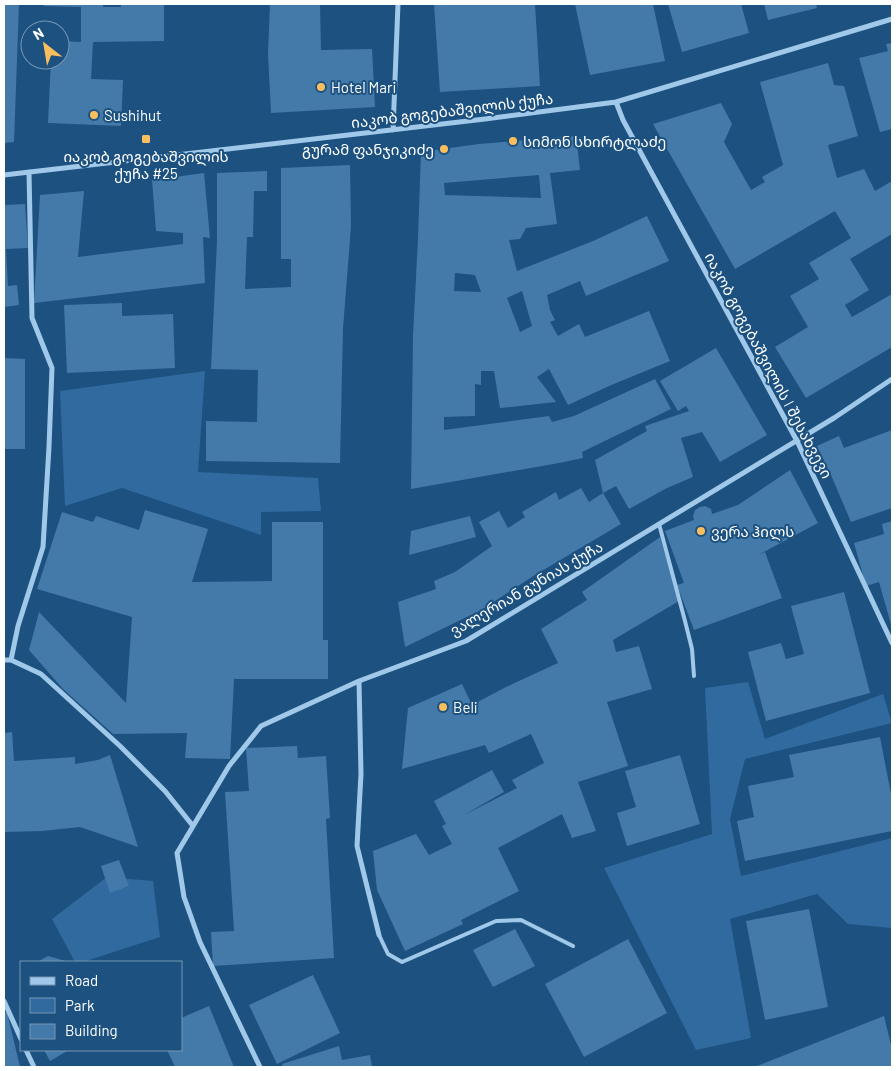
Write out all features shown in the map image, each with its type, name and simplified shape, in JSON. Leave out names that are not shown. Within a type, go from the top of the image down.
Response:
[{"type":"street","points":[[393,130],[398,4]]},
{"type":"street","name":"იაკობ გოგებაშვილის ქუჩა","points":[[4,175],[616,102],[892,19]]},
{"type":"street","name":"იაკობ გოგებაშვილის I შესახვევი","points":[[616,102],[628,129],[797,441],[892,643]]},
{"type":"street","points":[[11,660],[18,626],[43,547],[52,368],[32,318],[29,172]]},
{"type":"street","name":"ვალერიან გუნიას ქუჩა","points":[[260,1067],[200,942],[184,897],[177,853],[229,766],[261,726],[359,681],[466,641],[797,441],[892,379]]},
{"type":"street","points":[[4,660],[11,660],[41,674],[120,746],[165,791],[193,826]]},
{"type":"street","points":[[359,681],[361,774],[356,846],[379,935]]},
{"type":"street","points":[[4,1001],[20,1037]]},
{"type":"street","points":[[26,1051],[34,1067]]},
{"type":"lane","points":[[659,524],[686,621],[692,650],[694,676]]},
{"type":"lane","points":[[379,935],[388,954],[402,962],[496,921],[521,920],[573,946]]},
{"type":"green space","points":[[205,371],[198,472],[318,478],[321,511],[261,512],[261,535],[122,488],[65,506],[60,391]]},
{"type":"green space","points":[[748,682],[765,739],[883,694],[892,723],[745,759],[730,819],[741,876],[892,838],[892,928],[848,924],[817,894],[730,919],[751,1038],[696,1050],[604,868],[712,834],[705,688]]},
{"type":"green space","points":[[107,877],[153,881],[160,937],[86,961],[74,961],[52,919]]},
{"type":"building","points":[[4,4],[19,4],[14,142],[4,143]]},
{"type":"building","points":[[44,4],[103,4],[103,7],[121,7],[121,4],[164,4],[164,41],[93,42],[91,79],[123,80],[121,126],[48,123],[51,70],[70,70],[70,41],[81,42],[81,7],[44,6]]},
{"type":"building","points":[[270,4],[320,4],[321,50],[372,49],[375,107],[271,113],[268,54]]},
{"type":"building","points":[[434,4],[535,4],[540,86],[440,92]]},
{"type":"building","points":[[575,4],[653,4],[665,61],[590,75]]},
{"type":"building","points":[[668,4],[741,4],[749,33],[682,52]]},
{"type":"building","points":[[764,4],[816,4],[817,8],[768,20]]},
{"type":"building","points":[[892,43],[892,129],[880,132],[859,58],[888,51],[886,44]]},
{"type":"building","points":[[828,63],[834,85],[844,86],[858,136],[828,145],[837,178],[864,169],[875,191],[892,181],[892,234],[850,259],[869,290],[845,305],[852,317],[892,294],[892,347],[806,398],[775,347],[808,327],[790,296],[819,279],[809,263],[851,238],[835,211],[735,269],[653,124],[721,103],[732,124],[724,142],[751,190],[765,182],[762,177],[783,165],[760,82]]},
{"type":"building","points":[[576,136],[580,170],[550,173],[557,224],[526,228],[520,239],[509,240],[517,271],[593,241],[647,216],[669,261],[586,296],[580,281],[547,295],[550,310],[555,320],[550,322],[558,336],[579,324],[585,337],[649,311],[670,361],[568,405],[549,369],[537,377],[556,402],[500,408],[494,371],[481,371],[481,385],[475,384],[475,416],[444,417],[444,430],[549,416],[552,422],[574,416],[655,379],[671,409],[582,452],[583,458],[411,489],[413,336],[421,152],[479,144]],"holes":[[[539,175],[541,198],[445,195],[444,183]],[[455,273],[475,275],[481,292],[454,291]],[[522,291],[532,326],[520,332],[507,298]]]},
{"type":"building","points":[[350,165],[351,226],[343,329],[340,463],[206,461],[206,421],[257,422],[258,370],[211,369],[217,241],[217,173],[267,171],[267,191],[254,191],[253,237],[247,237],[245,289],[291,287],[291,259],[281,259],[281,168]]},
{"type":"building","points":[[204,173],[210,238],[203,237],[205,283],[34,303],[40,195],[84,191],[78,257],[183,244],[183,233],[156,231],[152,180]]},
{"type":"building","points":[[25,204],[28,248],[6,249],[8,286],[17,285],[19,305],[4,307],[4,205]]},
{"type":"building","points":[[122,303],[122,316],[173,314],[175,368],[67,373],[64,305]]},
{"type":"building","points":[[716,348],[767,435],[720,462],[702,432],[681,438],[693,477],[667,488],[629,509],[616,486],[603,493],[595,460],[647,431],[645,426],[689,411],[686,406],[678,411],[660,381]]},
{"type":"building","points":[[4,358],[25,359],[25,449],[4,449]]},
{"type":"building","points":[[892,430],[892,508],[851,522],[817,446],[839,436],[844,448]]},
{"type":"building","points":[[790,470],[818,523],[760,554],[765,552],[782,598],[694,630],[677,585],[684,583],[665,531],[694,520],[695,510],[700,507],[705,506],[711,509],[712,514],[738,505]]},
{"type":"building","points":[[581,488],[589,502],[603,493],[621,524],[535,575],[481,610],[405,647],[398,602],[436,589],[434,581],[455,572],[492,546],[479,522],[499,511],[508,528],[525,517],[522,512],[556,492],[559,500]]},
{"type":"building","points":[[145,510],[208,529],[192,582],[272,581],[272,522],[323,522],[323,640],[328,640],[328,679],[234,679],[230,759],[185,758],[187,733],[113,734],[63,689],[29,650],[39,612],[126,703],[132,617],[37,589],[62,512],[93,522],[96,516],[139,530]]},
{"type":"building","points":[[470,516],[476,537],[409,555],[411,531]]},
{"type":"building","points":[[892,521],[892,628],[879,582],[866,586],[854,543],[884,534],[882,524]]},
{"type":"building","points":[[660,537],[679,601],[613,640],[616,652],[639,646],[652,689],[607,702],[628,766],[578,782],[596,831],[572,838],[562,814],[498,848],[519,891],[461,920],[463,924],[405,951],[377,890],[373,851],[416,834],[429,855],[452,844],[442,826],[446,824],[434,801],[492,770],[504,792],[462,816],[517,788],[512,780],[544,763],[531,734],[489,753],[485,745],[402,769],[408,708],[462,684],[472,705],[558,663],[541,629],[587,600],[582,592]]},
{"type":"building","points":[[844,592],[870,693],[766,721],[748,652],[781,643],[786,659],[804,654],[791,606]]},
{"type":"building","points":[[12,732],[14,761],[75,757],[75,764],[98,760],[110,755],[138,847],[80,827],[4,832],[4,733]]},
{"type":"building","points":[[880,737],[892,799],[892,831],[745,861],[737,821],[754,817],[748,786],[794,777],[789,755]]},
{"type":"building","points":[[297,746],[298,758],[326,756],[330,818],[326,819],[334,958],[213,966],[211,932],[234,931],[225,792],[249,791],[246,748]]},
{"type":"building","points":[[680,755],[700,824],[627,846],[617,813],[636,807],[625,771]]},
{"type":"building","points":[[119,860],[129,886],[110,893],[101,866]]},
{"type":"building","points":[[809,909],[828,1007],[765,1020],[746,921]]},
{"type":"building","points":[[515,929],[535,966],[493,987],[473,950]]},
{"type":"building","points":[[628,939],[667,1013],[584,1057],[545,984]]},
{"type":"building","points":[[48,956],[66,961],[39,961]]},
{"type":"building","points":[[313,975],[340,1033],[277,1064],[249,1005]]},
{"type":"building","points":[[209,1006],[234,1067],[175,1067],[167,1051],[182,1051],[182,1018]]},
{"type":"building","points":[[7,1012],[20,1067],[4,1067],[4,1013]]},
{"type":"building","points":[[884,1016],[892,1049],[892,1067],[757,1067],[757,1066]]},
{"type":"building","points":[[339,1046],[342,1060],[370,1055],[372,1067],[283,1067],[282,1064]]},
{"type":"building","points":[[45,1051],[67,1051],[50,1061]]},
{"type":"place","name":"Hotel Mari","points":[[321,87]]},
{"type":"place","name":"Sushihut","points":[[94,115]]},
{"type":"place","name":"იაკობ გოგებაშვილის ქუჩა #25","points":[[146,139]]},
{"type":"place","name":"სიმონ სხირტლაძე","points":[[513,141]]},
{"type":"place","name":"გურამ ფანჯიკიძე","points":[[444,149]]},
{"type":"place","name":"ვერა ჰილს","points":[[701,531]]},
{"type":"place","name":"Beli","points":[[443,707]]}]
